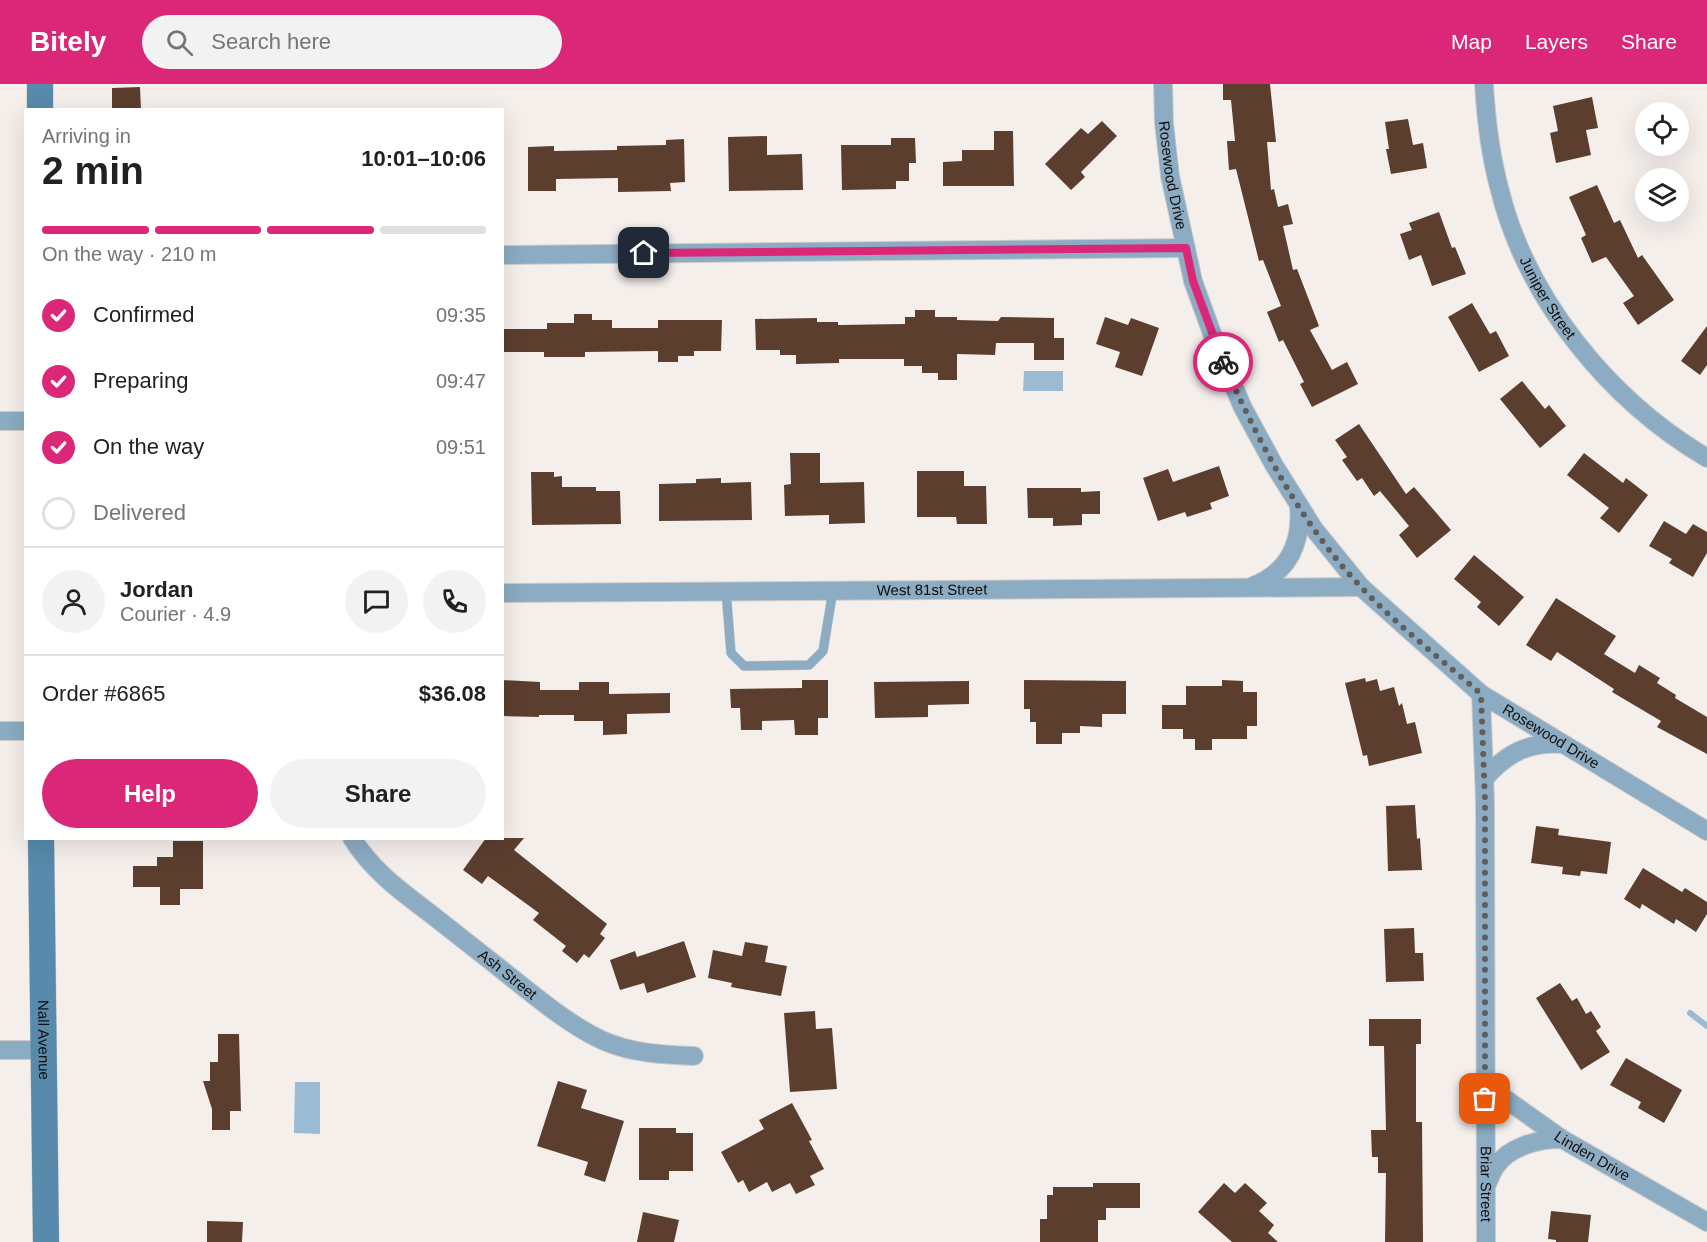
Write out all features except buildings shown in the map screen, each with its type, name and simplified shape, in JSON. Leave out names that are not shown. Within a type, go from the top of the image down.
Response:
[{"type":"main road","points":[[40,84],[40,108]]},
{"type":"main road","name":"Nall Avenue","points":[[41,840],[46,1242]]},
{"type":"street","name":"Rosewood Drive","points":[[1163,84],[1164,123],[1170,176],[1193,281],[1218,350],[1258,437],[1320,537],[1361,587],[1481,694],[1707,831]]},
{"type":"street","name":"Juniper Street","points":[[1484,84],[1487,131],[1499,189],[1516,238],[1535,278],[1562,323],[1600,370],[1644,414],[1707,458]]},
{"type":"street","points":[[504,255],[1186,248]]},
{"type":"street","points":[[0,421],[24,421]]},
{"type":"street","points":[[1249,587],[1272,577],[1286,562],[1298,535],[1299,506]]},
{"type":"street","name":"West 81st Street","points":[[504,593],[1361,587]]},
{"type":"street","name":"Briar Street","points":[[1481,694],[1484,779],[1486,1242]]},
{"type":"street","points":[[0,731],[24,731]]},
{"type":"street","points":[[1484,779],[1498,763],[1515,753],[1542,743],[1561,744]]},
{"type":"street","name":"Ash Street","points":[[353,840],[362,855],[390,882],[543,1002],[584,1030],[604,1041],[643,1051],[693,1056]]},
{"type":"street","points":[[0,1050],[42,1050]]},
{"type":"street","name":"Linden Drive","points":[[1485,1077],[1504,1098],[1562,1139],[1707,1222]]},
{"type":"street","points":[[1485,1187],[1496,1165],[1516,1149],[1540,1141],[1562,1139]]},
{"type":"lane","points":[[726,591],[731,653],[744,666],[809,665],[823,651],[833,590]]},
{"type":"water","points":[[1024,371],[1063,371],[1063,391],[1023,391]]},
{"type":"water","points":[[295,1082],[320,1082],[320,1134],[294,1133]]},
{"type":"waterway","points":[[1690,1013],[1707,1026]]},
{"type":"way so far","points":[[1223,362],[1258,437],[1314,529],[1361,587],[1481,694],[1485,801],[1485,1099]]},
{"type":"route","points":[[644,253],[1186,248],[1193,281],[1223,362]]}]
